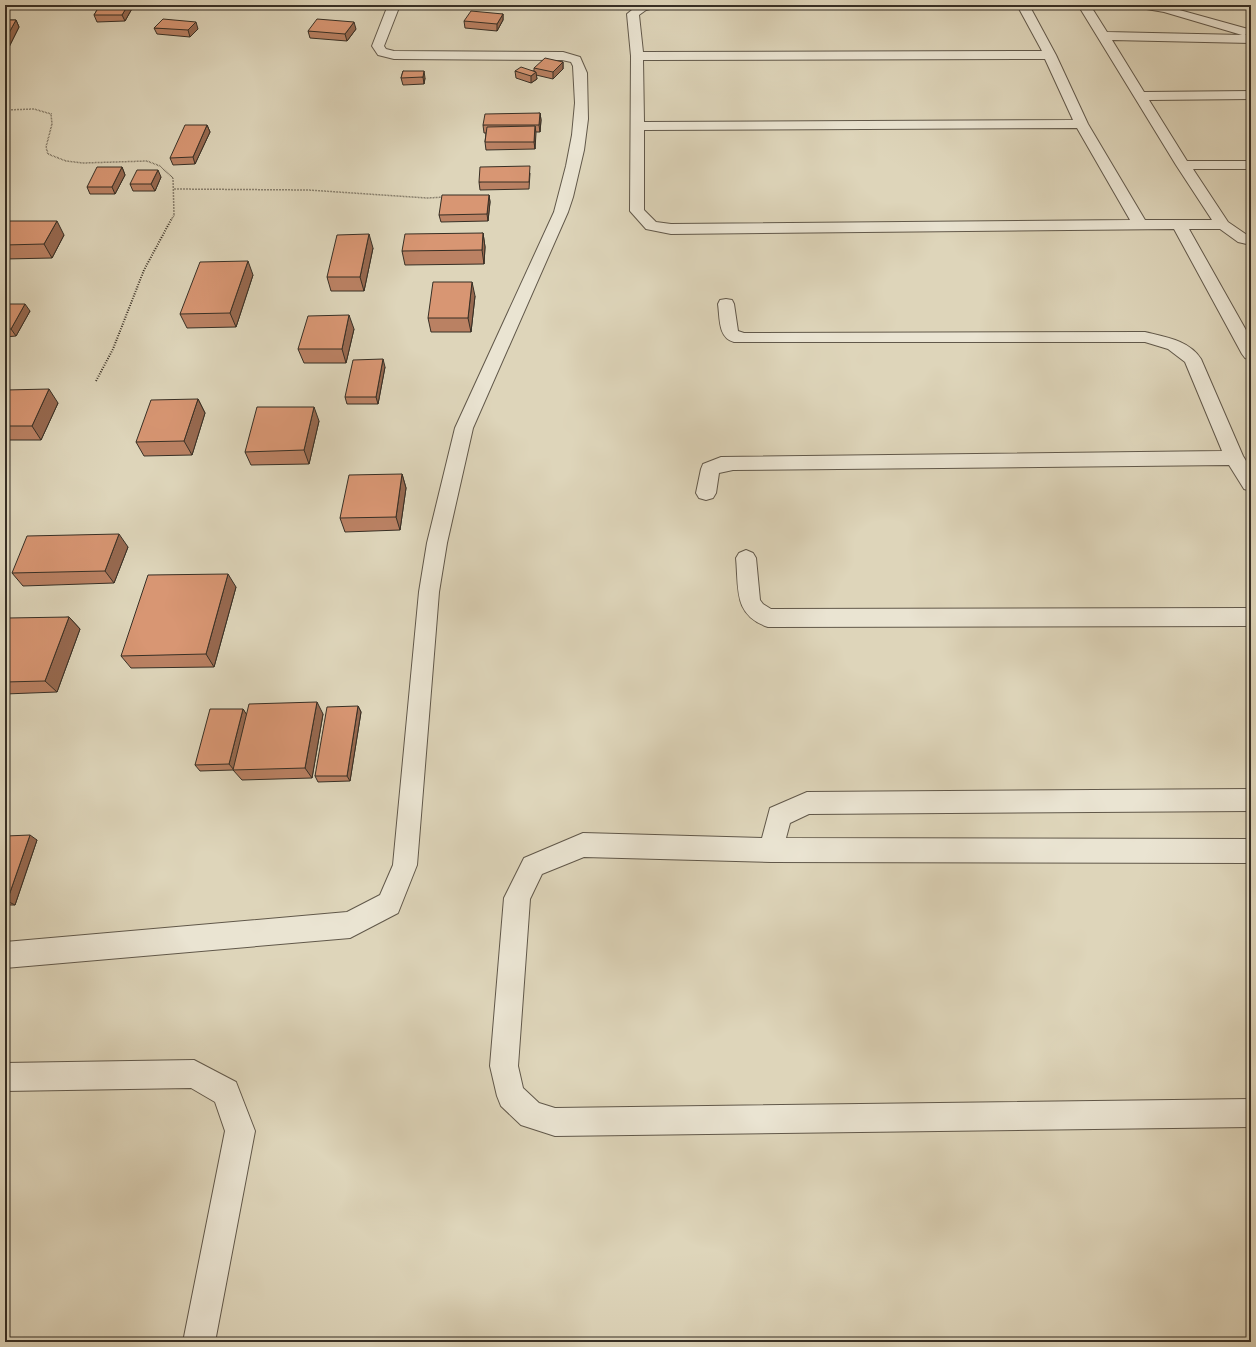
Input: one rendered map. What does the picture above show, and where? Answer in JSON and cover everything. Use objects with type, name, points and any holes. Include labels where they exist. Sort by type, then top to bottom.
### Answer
[{"type":"street","points":[[5,955],[350,925],[389,904],[405,865],[429,592],[437,542],[464,428],[561,212],[572,175],[580,134],[582,96],[580,67],[576,60],[563,56],[394,55],[382,52],[378,46],[394,5]]},
{"type":"street","points":[[655,5],[643,7],[633,14],[637,56],[637,212],[651,226],[679,229],[1140,224],[1223,225]]},
{"type":"street","points":[[1023,5],[1050,55],[1081,124],[1140,224]]},
{"type":"street","points":[[1084,5],[1183,165],[1223,225],[1243,239],[1251,240]]},
{"type":"street","points":[[1139,5],[1165,9],[1251,34]]},
{"type":"street","points":[[1103,36],[1251,39]]},
{"type":"street","points":[[637,56],[1050,55]]},
{"type":"street","points":[[1141,96],[1251,95]]},
{"type":"street","points":[[637,126],[1081,124]]},
{"type":"street","points":[[1183,165],[1251,165]]},
{"type":"street","points":[[1179,225],[1251,354]]},
{"type":"street","points":[[726,304],[730,333],[734,337],[744,338],[1145,337],[1174,345],[1192,359],[1234,458],[1251,484]]},
{"type":"street","points":[[706,493],[710,468],[721,464],[734,463],[1234,458]]},
{"type":"street","points":[[746,558],[750,600],[755,610],[768,618],[1251,617]]},
{"type":"street","points":[[771,850],[780,816],[807,803],[1251,800]]},
{"type":"street","points":[[1251,851],[771,850],[583,845],[533,866],[517,898],[504,1066],[511,1096],[531,1115],[555,1122],[1251,1113]]},
{"type":"street","points":[[5,1077],[194,1074],[226,1092],[240,1131],[199,1342]]},
{"type":"path","points":[[5,110],[27,108],[45,111],[51,114],[52,124],[46,148],[48,154],[58,159],[76,164],[134,160],[151,162],[162,167],[173,178],[174,215],[144,270],[113,349],[96,381]]},
{"type":"path","points":[[174,189],[308,190],[428,198],[451,196]]},
{"type":"building","points":[[100,5],[128,5],[122,15],[94,15]]},
{"type":"building","points":[[471,11],[503,14],[497,24],[464,21]]},
{"type":"building","points":[[163,19],[196,22],[188,30],[154,28]]},
{"type":"building","points":[[317,19],[354,22],[345,34],[308,31]]},
{"type":"building","points":[[5,20],[16,20],[5,40]]},
{"type":"building","points":[[545,58],[563,62],[553,72],[534,68]]},
{"type":"building","points":[[521,67],[536,72],[531,76],[515,71]]},
{"type":"building","points":[[403,71],[424,71],[423,77],[401,78]]},
{"type":"building","points":[[540,113],[539,125],[483,125],[485,114]]},
{"type":"building","points":[[185,125],[207,125],[193,157],[170,158]]},
{"type":"building","points":[[535,126],[534,142],[485,142],[487,127]]},
{"type":"building","points":[[530,166],[529,182],[479,182],[480,167]]},
{"type":"building","points":[[97,167],[122,167],[112,187],[87,187]]},
{"type":"building","points":[[137,170],[158,170],[151,184],[130,184]]},
{"type":"building","points":[[442,195],[489,195],[487,214],[439,215]]},
{"type":"building","points":[[10,221],[57,221],[44,244],[5,245],[5,229]]},
{"type":"building","points":[[483,233],[482,250],[402,251],[405,234]]},
{"type":"building","points":[[369,234],[360,277],[327,277],[337,235]]},
{"type":"building","points":[[248,261],[230,313],[180,314],[200,262]]},
{"type":"building","points":[[433,282],[472,282],[468,318],[428,318]]},
{"type":"building","points":[[5,304],[25,304],[11,329],[5,329]]},
{"type":"building","points":[[349,315],[342,349],[298,349],[308,316]]},
{"type":"building","points":[[383,359],[376,397],[345,397],[353,360]]},
{"type":"building","points":[[49,389],[32,426],[5,426],[6,390]]},
{"type":"building","points":[[198,399],[184,441],[136,442],[151,400]]},
{"type":"building","points":[[257,407],[314,407],[304,450],[245,452]]},
{"type":"building","points":[[402,474],[396,517],[340,518],[349,475]]},
{"type":"building","points":[[119,534],[105,571],[12,573],[27,536]]},
{"type":"building","points":[[228,574],[206,654],[121,656],[148,575]]},
{"type":"building","points":[[69,617],[45,681],[5,682],[5,625],[8,618]]},
{"type":"building","points":[[317,702],[305,768],[233,770],[249,704]]},
{"type":"building","points":[[358,706],[347,776],[315,776],[327,707]]},
{"type":"building","points":[[210,709],[243,709],[229,764],[195,765]]},
{"type":"building","points":[[30,835],[7,901],[5,901],[5,838],[6,836]]}]
